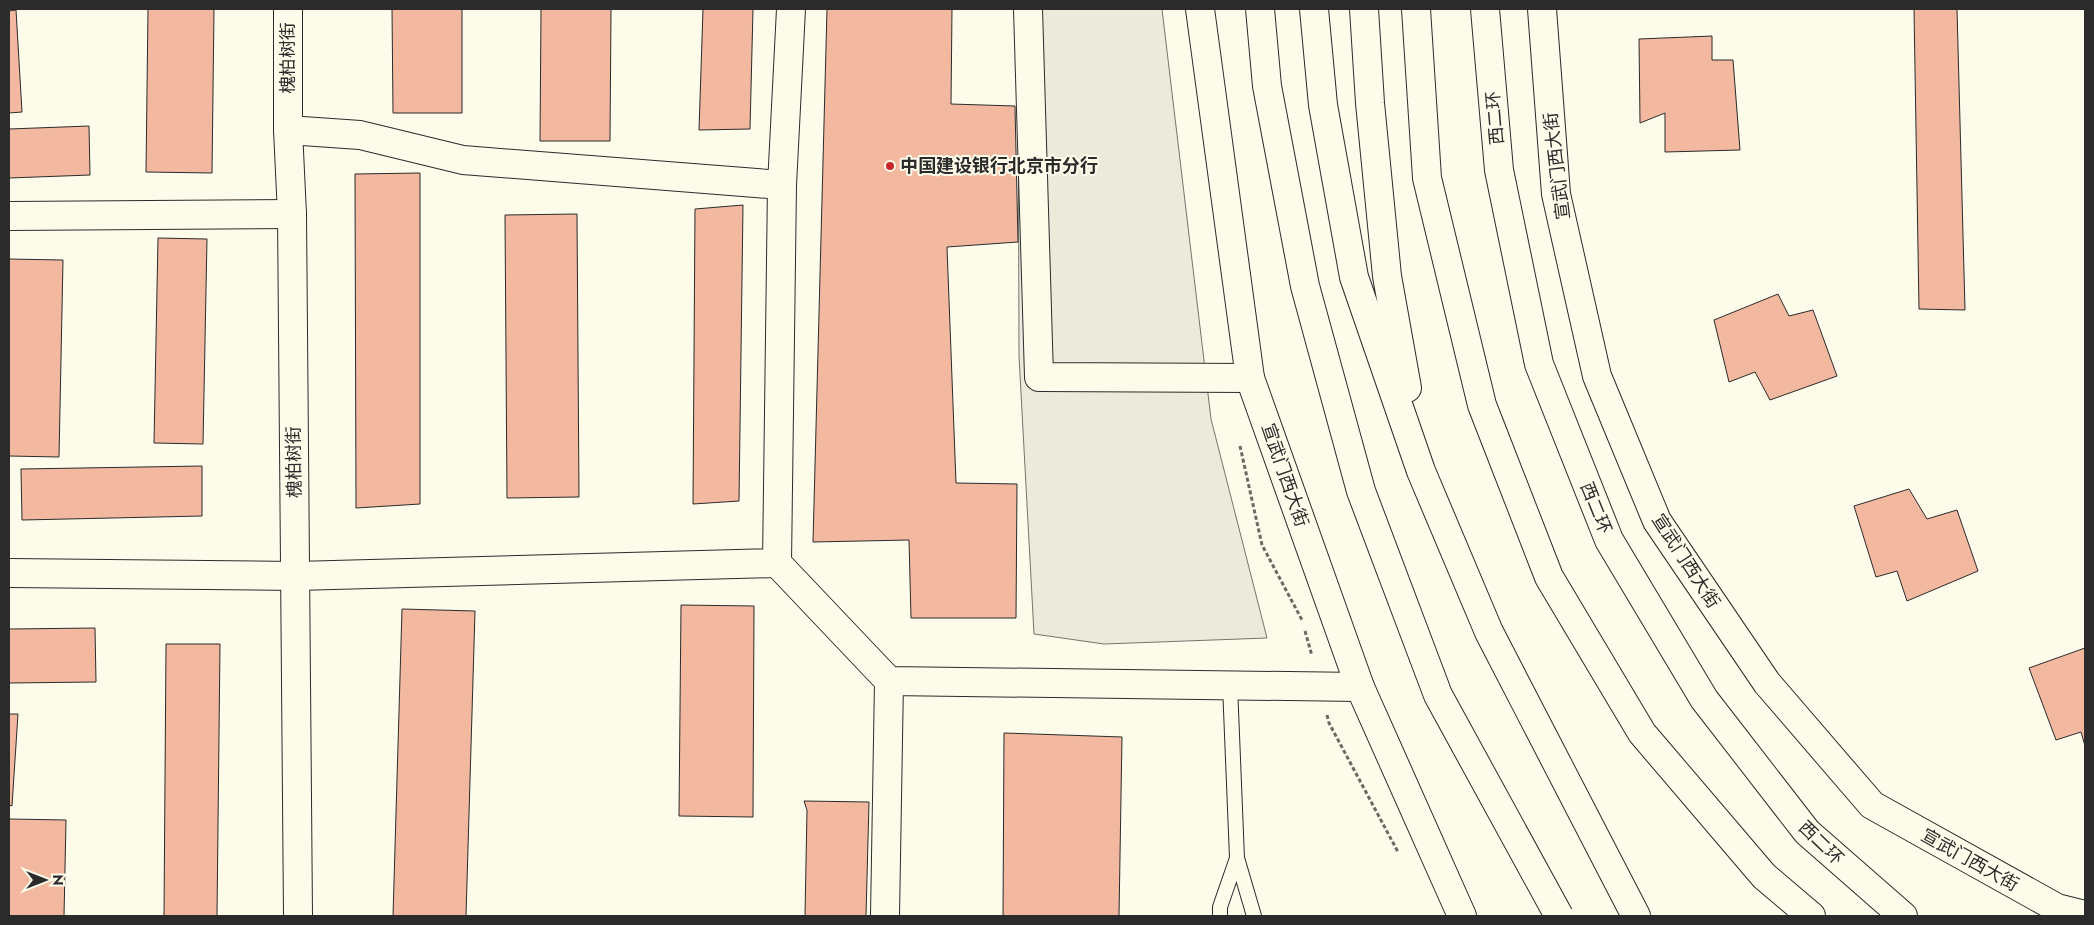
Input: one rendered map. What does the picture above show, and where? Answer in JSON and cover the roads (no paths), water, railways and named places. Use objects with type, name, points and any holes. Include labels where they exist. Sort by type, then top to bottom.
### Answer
[{"type":"main road","name":"槐柏树街","points":[[288,9],[288,130],[292,214],[296,576],[298,916]]},
{"type":"main road","points":[[791,9],[782,185],[777,563],[889,681],[885,916]]},
{"type":"main road","points":[[1028,9],[1039,377],[1250,378]]},
{"type":"main road","name":"宣武门西大街","points":[[1200,9],[1250,378],[1360,688],[1462,916]]},
{"type":"main road","points":[[1260,9],[1267,86],[1305,286],[1361,491],[1438,695],[1559,916]]},
{"type":"main road","points":[[1314,9],[1323,105],[1354,277],[1421,471],[1489,632],[1636,916]]},
{"type":"main road","points":[[1364,9],[1370,103],[1387,276],[1421,471]]},
{"type":"main road","points":[[1416,9],[1427,178],[1482,405],[1550,577],[1642,733],[1764,876],[1811,916]]},
{"type":"main road","name":"西二环","points":[[1486,9],[1499,170],[1539,364],[1609,540],[1704,699],[1807,832],[1902,916]]},
{"type":"main road","name":"宣武门西大街","points":[[1542,9],[1556,194],[1597,376],[1657,520],[1767,683],[1872,805],[2057,908],[2085,915]]},
{"type":"main road","points":[[288,130],[360,135],[463,160],[782,185]]},
{"type":"main road","points":[[9,216],[292,214]]},
{"type":"main road","points":[[9,573],[296,576],[777,563]]},
{"type":"main road","points":[[889,681],[1360,688]]},
{"type":"lane","points":[[1230,686],[1237,858],[1254,916]]},
{"type":"lane","points":[[1220,916],[1220,907],[1237,858]]},
{"type":"place","name":"中国建设银行北京市分行","points":[[890,166]]}]
